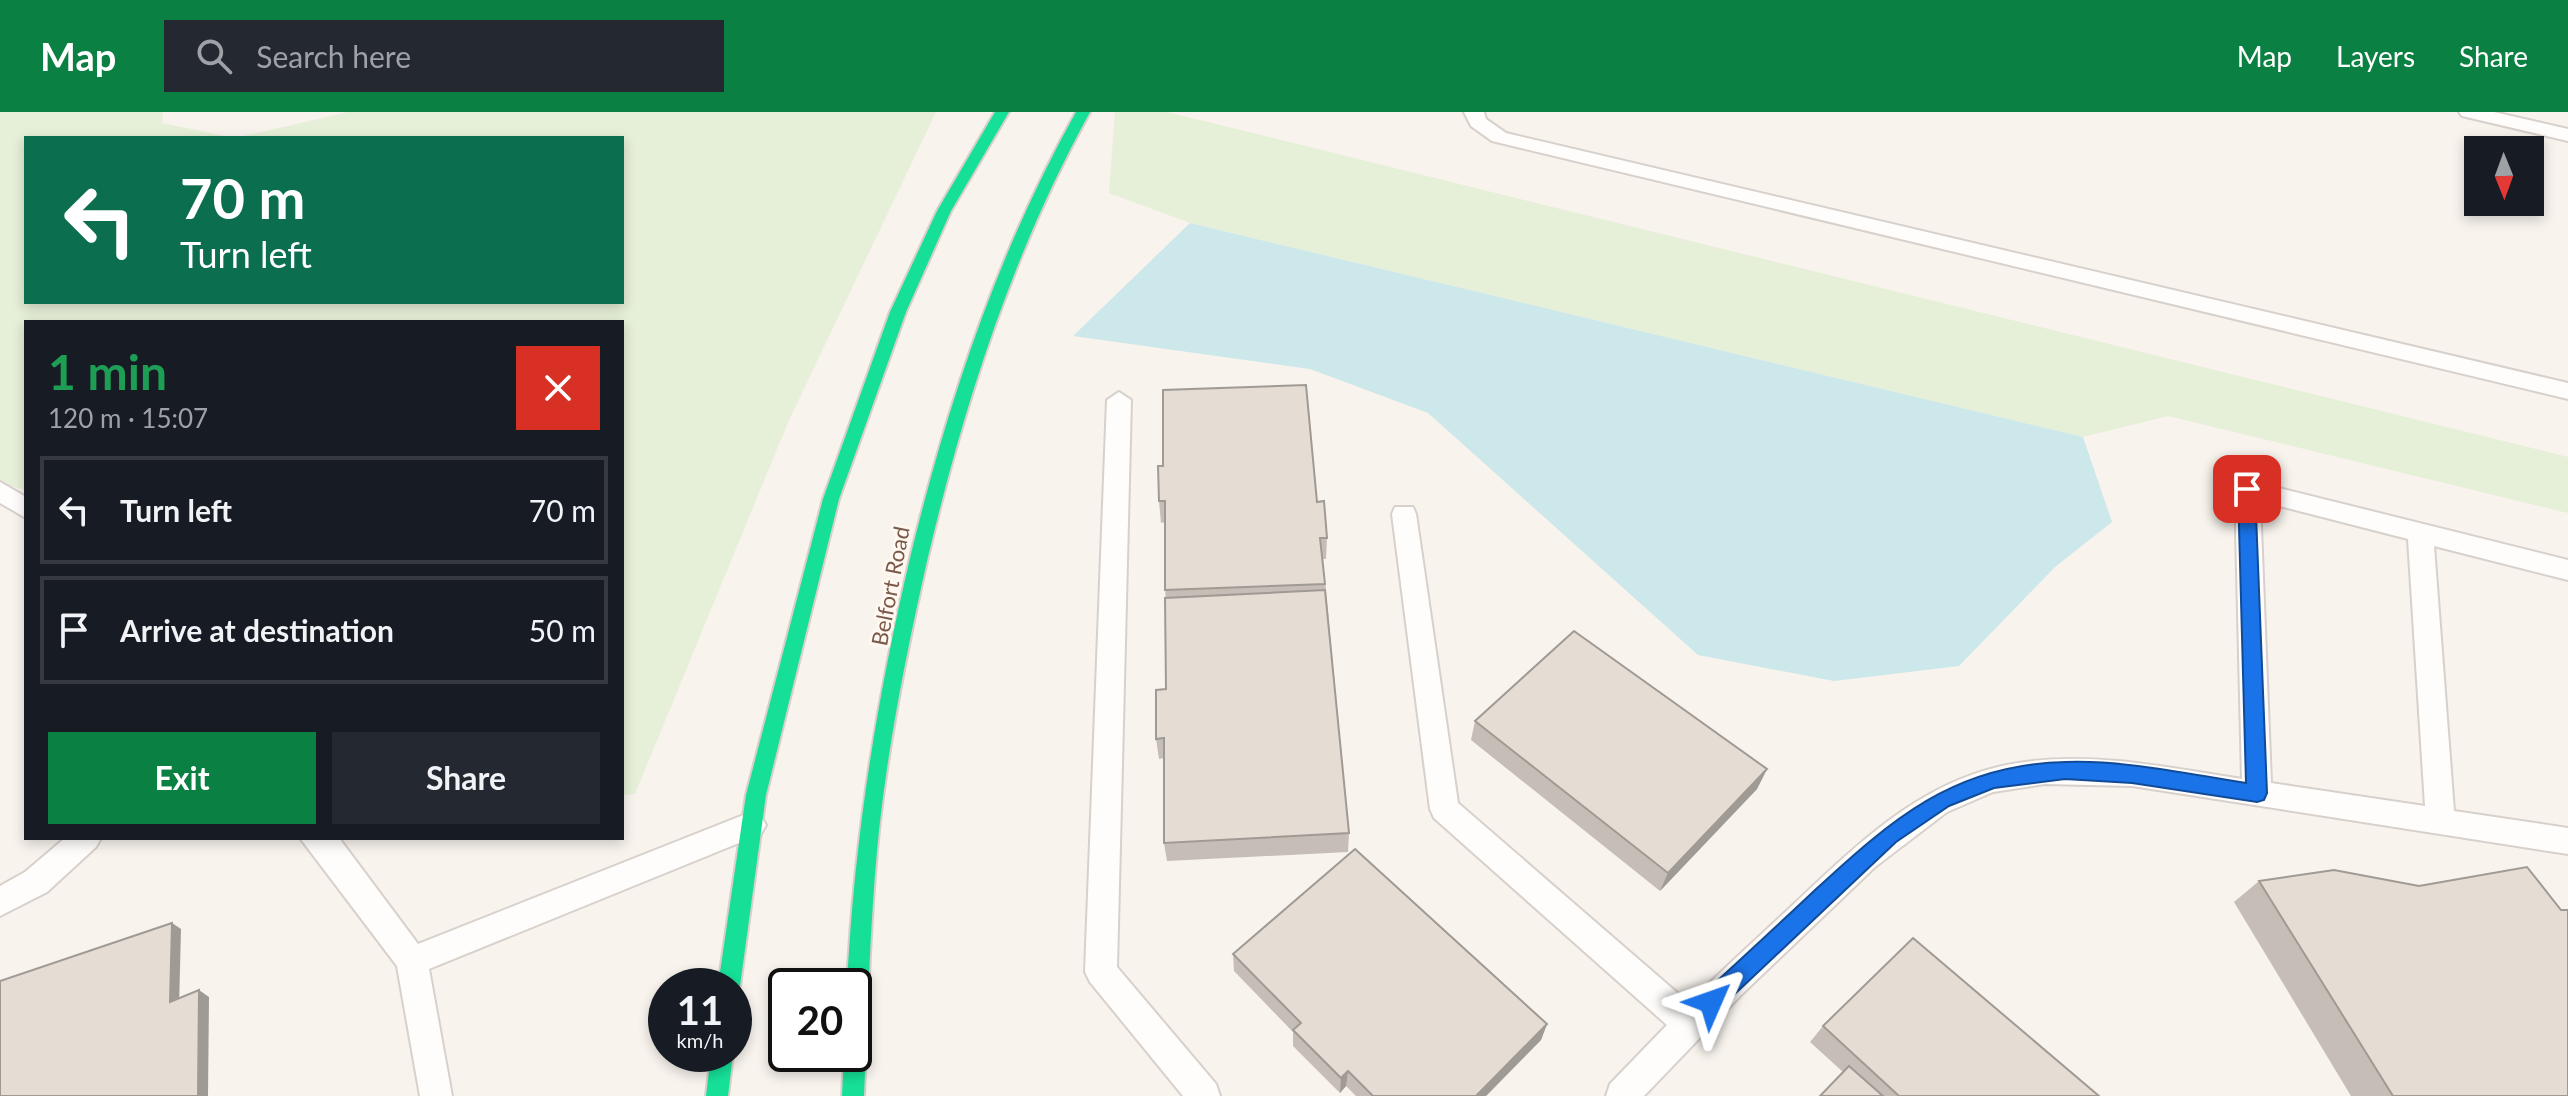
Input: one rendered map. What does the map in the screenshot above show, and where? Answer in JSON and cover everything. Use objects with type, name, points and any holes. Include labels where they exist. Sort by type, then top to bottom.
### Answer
[{"type":"street","points":[[731,968],[751,825],[831,499],[898,312],[944,211],[1002,112]]},
{"type":"street","name":"Belfort Road","points":[[853,1096],[863,904],[874,790],[931,501],[986,318],[1025,220],[1060,149],[1083,112]]},
{"type":"street","points":[[717,1096],[720,1072]]},
{"type":"lane","points":[[1474,112],[1478,122],[1499,137],[2568,391]]},
{"type":"lane","points":[[2469,112],[2568,135]]},
{"type":"lane","points":[[1119,400],[1101,972],[1204,1096]]},
{"type":"lane","points":[[2257,793],[2247,489],[2568,570]]},
{"type":"lane","points":[[0,491],[24,508]]},
{"type":"lane","points":[[1404,514],[1444,809],[1689,1023]]},
{"type":"lane","points":[[2420,532],[2440,821]]},
{"type":"lane","points":[[1622,1096],[1689,1023],[1889,835],[1955,795],[1993,780],[2065,770],[2132,774],[2568,841]]},
{"type":"lane","points":[[412,961],[751,825]]},
{"type":"lane","points":[[0,902],[36,882],[84,840]]},
{"type":"lane","points":[[319,840],[325,843],[412,961],[436,1096]]},
{"type":"green space","points":[[0,112],[163,112],[162,123],[224,136],[24,136],[24,304],[624,304],[624,136],[244,136],[348,112],[936,112],[789,420],[635,794],[624,795],[624,320],[24,320],[24,489],[0,483]]},
{"type":"green space","points":[[1115,112],[1167,112],[2568,457],[2568,513],[2168,416],[2083,437],[1190,223],[1109,193]]},
{"type":"water","points":[[1190,223],[2083,437],[2112,522],[2055,567],[1959,666],[1834,681],[1698,655],[1428,413],[1310,369],[1073,336]]},
{"type":"building","points":[[1306,385],[1317,502],[1324,501],[1327,538],[1320,538],[1325,584],[1165,590],[1165,501],[1159,501],[1158,466],[1163,466],[1163,390]]},
{"type":"building","points":[[1325,590],[1349,833],[1164,843],[1164,738],[1156,739],[1156,690],[1166,689],[1165,598]]},
{"type":"building","points":[[1574,631],[1767,769],[1668,873],[1475,721]]},
{"type":"building","points":[[1355,849],[1547,1024],[1476,1096],[1373,1096],[1348,1071],[1341,1078],[1293,1030],[1301,1023],[1233,954]]},
{"type":"building","points":[[2527,867],[2561,910],[2568,910],[2568,1096],[2393,1096],[2259,881],[2334,870],[2419,886]]},
{"type":"building","points":[[172,923],[170,1002],[199,990],[198,1096],[0,1096],[0,981]]},
{"type":"building","points":[[1913,938],[2099,1096],[1899,1096],[1823,1026]]},
{"type":"building","points":[[1849,1066],[1883,1096],[1820,1096]]},
{"type":"traffic: fast","points":[[732,968],[756,795],[831,499],[898,312],[944,211],[1002,112]]},
{"type":"traffic: fast","points":[[853,1096],[861,930],[877,767],[901,639],[929,516],[962,396],[1002,279],[1053,166],[1083,112]]},
{"type":"traffic: fast","points":[[717,1096],[720,1072]]},
{"type":"route","points":[[1711,1002],[1889,835],[1942,800],[1993,780],[2065,770],[2132,774],[2257,793],[2247,489]]}]
